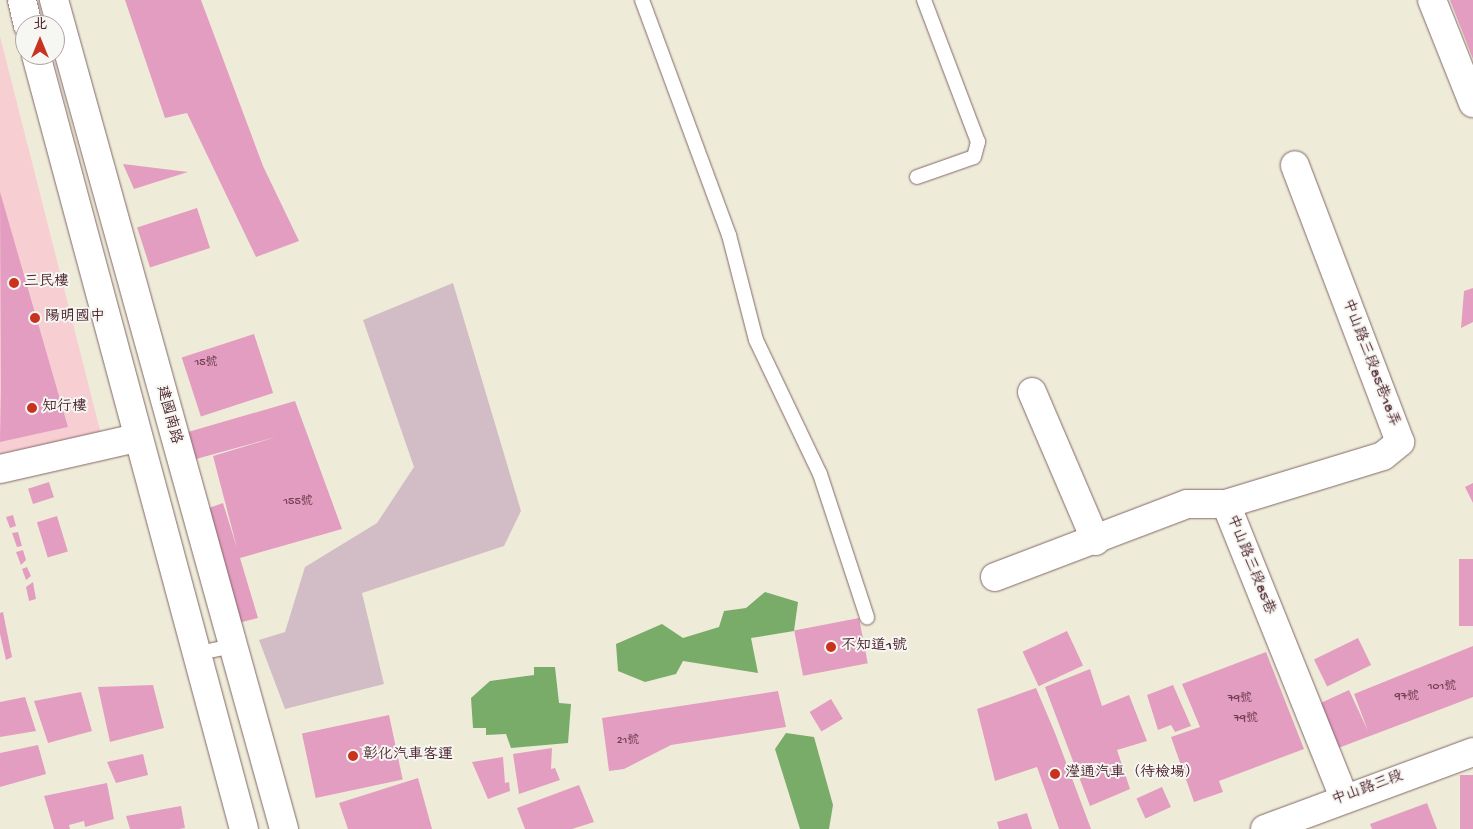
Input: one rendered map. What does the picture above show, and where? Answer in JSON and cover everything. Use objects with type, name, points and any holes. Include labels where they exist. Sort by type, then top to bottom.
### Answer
[{"type":"street","points":[[22,0],[26,15]]},
{"type":"street","name":"建國南路","points":[[54,0],[284,829]]},
{"type":"street","points":[[1432,0],[1473,103]]},
{"type":"street","points":[[39,65],[194,654],[244,829]]},
{"type":"street","name":"中山路三段85巷18弄","points":[[1226,504],[1383,456],[1400,442],[1295,165]]},
{"type":"street","points":[[1032,392],[1096,541]]},
{"type":"street","points":[[0,470],[138,438]]},
{"type":"street","name":"中山路三段85巷","points":[[995,577],[1096,541],[1187,504],[1226,504],[1344,797]]},
{"type":"street","name":"中山路三段","points":[[1264,829],[1344,797],[1473,752]]},
{"type":"lane","points":[[642,0],[729,235],[756,340],[820,474],[867,617]]},
{"type":"lane","points":[[917,177],[974,157],[978,142],[924,0]]},
{"type":"lane","points":[[194,654],[232,646]]},
{"type":"shaded area","name":"陽明國中","points":[[0,36],[101,434],[0,468]]},
{"type":"shaded area","points":[[453,283],[521,511],[504,546],[362,593],[384,684],[285,709],[259,640],[285,632],[305,567],[377,523],[414,467],[363,320]]},
{"type":"green space","points":[[765,592],[798,602],[794,631],[751,638],[758,673],[683,661],[676,674],[645,682],[618,671],[616,644],[662,624],[683,638],[719,627],[724,611],[746,608]]},
{"type":"green space","points":[[534,667],[555,667],[559,703],[571,704],[568,743],[511,748],[506,734],[486,735],[486,728],[473,728],[471,698],[490,681],[534,675]]},
{"type":"green space","points":[[786,733],[814,737],[833,805],[829,829],[800,829],[775,749]]},
{"type":"building","points":[[125,0],[201,0],[263,166],[299,241],[256,257],[187,113],[165,118]]},
{"type":"building","points":[[1450,0],[1473,0],[1473,59]]},
{"type":"building","points":[[123,164],[188,172],[134,189]]},
{"type":"building","name":"三民樓","points":[[0,192],[68,427],[0,442],[1,390]]},
{"type":"building","points":[[197,208],[210,248],[150,267],[137,227]]},
{"type":"building","points":[[1473,288],[1473,322],[1461,328],[1464,291]]},
{"type":"building","points":[[254,334],[273,393],[201,416],[182,357]]},
{"type":"building","points":[[295,401],[342,529],[240,558],[258,618],[226,626],[195,513],[223,503],[237,548],[213,456],[276,437],[196,459],[188,432]]},
{"type":"building","points":[[49,482],[54,497],[33,504],[28,489]]},
{"type":"building","points":[[1473,483],[1473,503],[1465,487]]},
{"type":"building","points":[[13,515],[16,526],[10,528],[6,517]]},
{"type":"building","points":[[57,516],[68,551],[48,558],[37,522]]},
{"type":"building","points":[[18,532],[22,546],[17,547],[12,533]]},
{"type":"building","points":[[23,550],[26,560],[21,565],[16,552]]},
{"type":"building","points":[[1459,559],[1473,559],[1473,626],[1459,626]]},
{"type":"building","points":[[27,567],[31,576],[26,580],[22,569]]},
{"type":"building","points":[[33,582],[36,599],[29,601],[26,587]]},
{"type":"building","points":[[3,612],[12,657],[6,660],[0,634],[0,613]]},
{"type":"building","name":"不知道1號","points":[[859,618],[868,663],[803,676],[794,631]]},
{"type":"building","points":[[1067,631],[1083,665],[1039,686],[1023,652]]},
{"type":"building","points":[[1358,638],[1371,665],[1327,686],[1314,659]]},
{"type":"building","points":[[1473,646],[1473,697],[1333,750],[1312,707],[1349,690],[1368,731],[1354,694]]},
{"type":"building","points":[[1266,652],[1304,749],[1219,781],[1223,792],[1194,802],[1171,737],[1200,727],[1182,684]]},
{"type":"building","points":[[1090,669],[1102,706],[1129,695],[1147,741],[1117,750],[1130,789],[1090,806],[1045,687]]},
{"type":"building","points":[[153,685],[164,728],[110,742],[98,687]]},
{"type":"building","points":[[1173,685],[1191,726],[1175,732],[1171,725],[1158,730],[1147,695]]},
{"type":"building","points":[[1036,688],[1091,829],[1059,829],[1037,767],[995,781],[977,709]]},
{"type":"building","points":[[778,691],[786,727],[671,745],[624,769],[609,771],[602,718]]},
{"type":"building","points":[[81,692],[92,731],[48,743],[34,701]]},
{"type":"building","points":[[25,697],[36,731],[0,737],[0,702]]},
{"type":"building","points":[[831,699],[843,719],[821,732],[810,712]]},
{"type":"building","name":"彰化汽車客運","points":[[389,715],[403,780],[316,798],[302,734]]},
{"type":"building","points":[[38,745],[46,774],[0,787],[0,753]]},
{"type":"building","points":[[552,748],[551,769],[555,768],[560,780],[519,794],[513,754]]},
{"type":"building","points":[[143,754],[148,775],[116,783],[107,762]]},
{"type":"building","points":[[503,757],[505,783],[509,782],[510,791],[488,799],[472,762]]},
{"type":"building","points":[[1460,775],[1473,775],[1473,829],[1460,829]]},
{"type":"building","points":[[418,778],[432,829],[348,829],[339,803]]},
{"type":"building","points":[[107,783],[114,819],[85,827],[84,821],[69,825],[70,829],[54,829],[44,796]]},
{"type":"building","points":[[579,785],[594,822],[572,829],[525,829],[517,808]]},
{"type":"building","points":[[1162,787],[1171,807],[1145,818],[1136,798]]},
{"type":"building","points":[[1427,803],[1437,829],[1372,829],[1370,824]]},
{"type":"building","points":[[181,806],[185,828],[130,829],[126,816]]},
{"type":"building","points":[[1027,813],[1032,829],[999,829],[997,822]]},
{"type":"place","name":"三民樓","points":[[14,283]]},
{"type":"place","name":"陽明國中","points":[[35,318]]},
{"type":"place","name":"知行樓","points":[[32,408]]},
{"type":"place","name":"不知道1號","points":[[831,647]]},
{"type":"place","name":"彰化汽車客運","points":[[353,756]]},
{"type":"place","name":"瀅通汽車（待檢場）","points":[[1055,774]]}]
